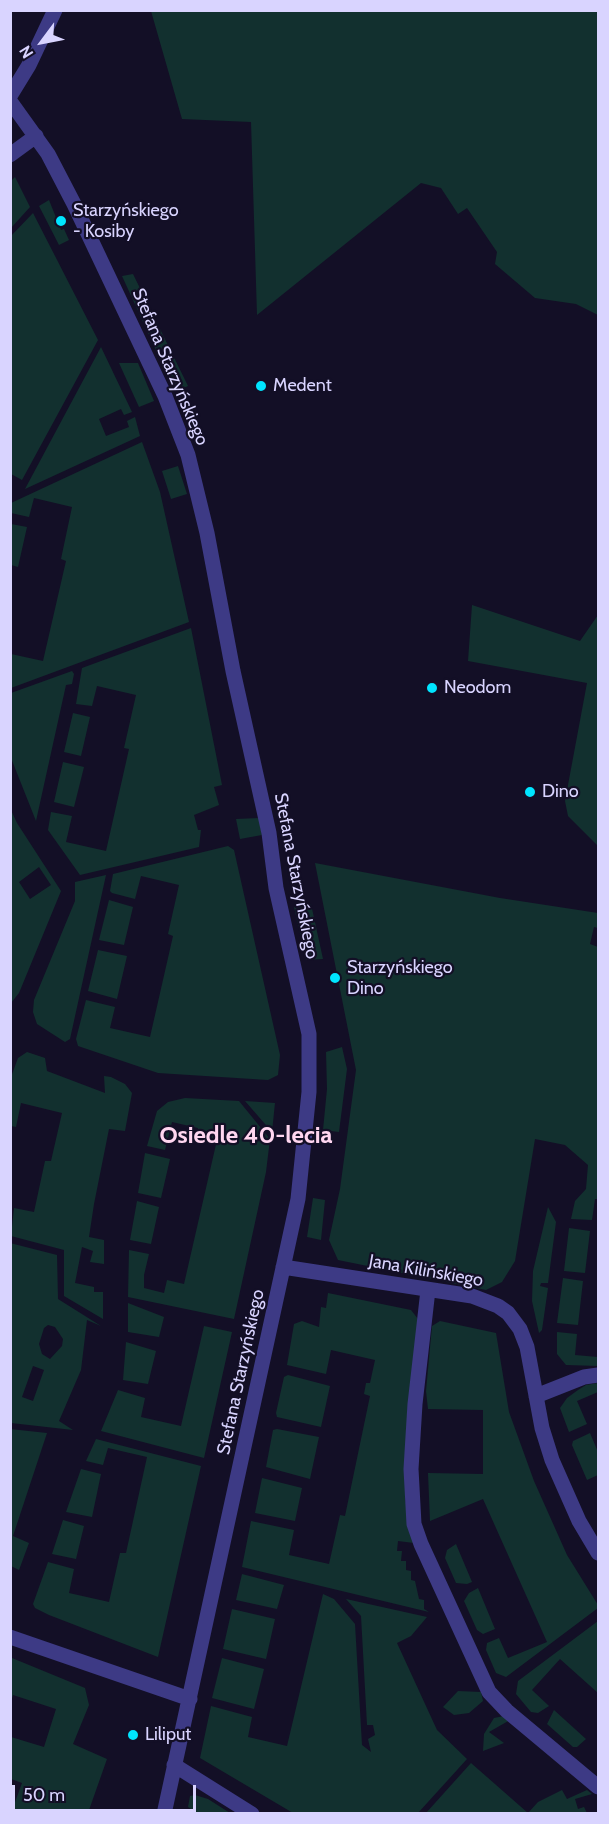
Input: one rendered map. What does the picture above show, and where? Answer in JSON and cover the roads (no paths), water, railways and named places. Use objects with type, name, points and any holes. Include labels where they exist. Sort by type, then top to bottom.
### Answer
[{"type":"street","points":[[10,96],[29,65],[55,10]]},
{"type":"street","name":"Stefana Starzyńskiego","points":[[10,102],[36,136],[74,204],[165,396],[188,455],[207,533],[232,671],[309,1034],[306,1129],[298,1199],[164,1814]]},
{"type":"street","points":[[10,155],[36,136]]},
{"type":"street","name":"Jana Kilińskiego","points":[[283,1267],[472,1296],[498,1306],[508,1313],[527,1347],[542,1428],[552,1460],[579,1521],[598,1553]]},
{"type":"street","points":[[428,1290],[415,1404],[411,1469],[414,1524],[489,1692],[507,1711],[598,1787]]},
{"type":"street","points":[[536,1395],[584,1377],[598,1375]]},
{"type":"street","points":[[10,1637],[190,1699]]},
{"type":"street","points":[[174,1765],[252,1814]]},
{"type":"place","name":"Starzyńskiego - Kosiby","points":[[61,221]]},
{"type":"place","name":"Medent","points":[[261,386]]},
{"type":"place","name":"Neodom","points":[[432,688]]},
{"type":"place","name":"Dino","points":[[530,792]]},
{"type":"place","name":"Starzyńskiego Dino","points":[[335,978]]},
{"type":"place","name":"Liliput","points":[[133,1735]]},
{"type":"district","name":"Osiedle 40-lecia","points":[[246,1136]]}]
